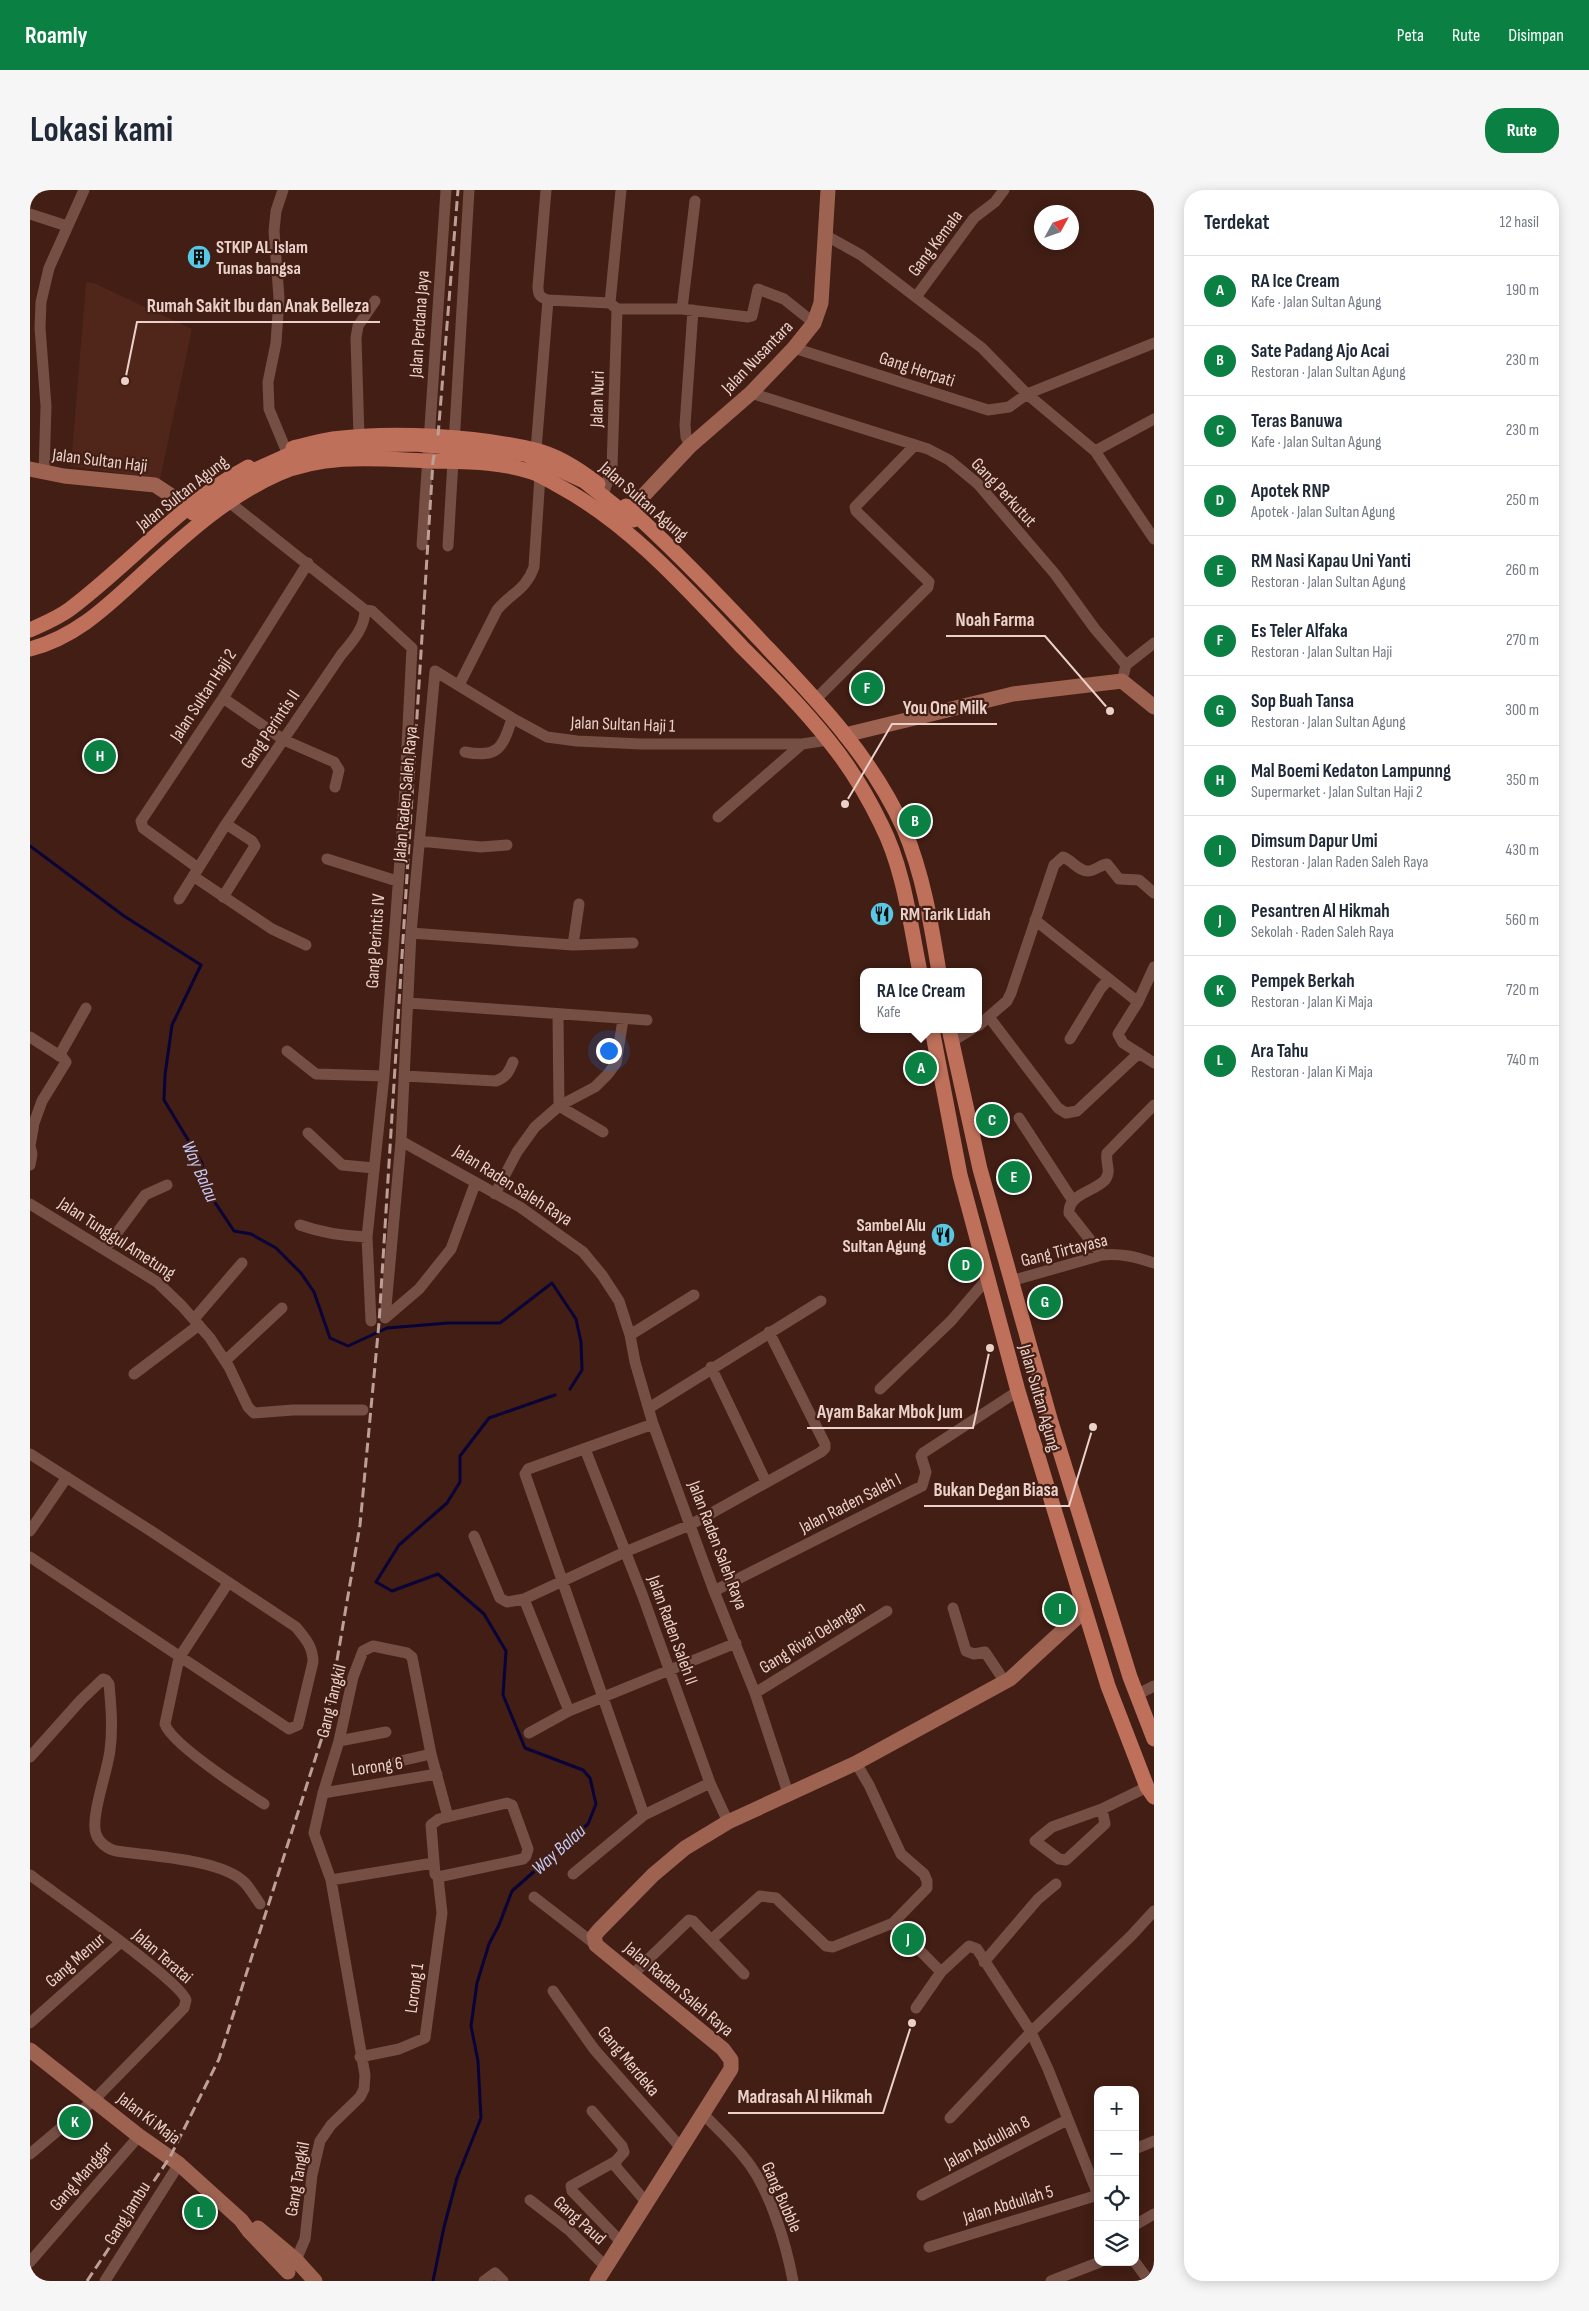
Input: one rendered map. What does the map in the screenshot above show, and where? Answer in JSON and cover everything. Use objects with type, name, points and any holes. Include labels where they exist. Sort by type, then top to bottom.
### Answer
[{"type":"main road","name":"Jalan Sultan Agung","points":[[30,649],[56,641],[83,626],[102,612],[190,516],[230,476],[264,458],[286,450],[332,439],[359,436],[455,438],[536,450],[579,469],[605,489],[630,519],[649,533],[660,537],[816,699],[867,763],[887,796],[916,861],[930,918],[939,968]]},
{"type":"main road","points":[[378,458],[379,437]]},
{"type":"main road","points":[[190,516],[254,480],[290,463],[349,454],[416,453],[525,462],[580,487],[630,519],[646,549]]},
{"type":"main road","name":"Jalan Sultan Agung","points":[[30,630],[71,608],[190,516],[229,502],[279,474],[306,465],[378,458],[486,462],[533,472],[584,499],[646,549],[735,639],[828,740],[858,782],[894,851],[919,968]]},
{"type":"main road","name":"Jalan Sultan Agung","points":[[933,1033],[960,1175],[1018,1391],[1108,1686],[1151,1792]]},
{"type":"main road","name":"Jalan Sultan Agung","points":[[950,1036],[980,1169],[1051,1422],[1130,1677],[1136,1695],[1150,1715],[1154,1738]]},
{"type":"main road","points":[[960,1175],[980,1169]]},
{"type":"main road","points":[[1029,1429],[1051,1422]]},
{"type":"main road","points":[[1108,1686],[1130,1677]]},
{"type":"street","points":[[37,471],[46,406],[40,328],[42,302],[49,268],[84,190]]},
{"type":"street","points":[[283,190],[276,211],[274,231],[279,298],[276,343],[268,382],[269,409],[286,450]]},
{"type":"street","name":"Jalan Perdana Jaya","points":[[422,545],[426,461],[446,190]]},
{"type":"street","points":[[448,546],[469,190]]},
{"type":"street","points":[[546,190],[538,294],[548,300],[688,310],[748,318],[754,312],[758,289],[784,299],[814,323]]},
{"type":"street","name":"Jalan Nuri","points":[[605,489],[612,468],[614,306],[621,190]]},
{"type":"street","name":"Jalan Nusantara","points":[[630,519],[690,446],[751,392],[794,348],[814,323],[822,304],[828,190]]},
{"type":"street","name":"Gang Kemala","points":[[916,297],[974,218],[995,202],[1004,190]]},
{"type":"street","points":[[690,446],[686,437],[685,425],[688,310],[694,201]]},
{"type":"street","points":[[30,214],[68,226]]},
{"type":"street","points":[[825,235],[861,255],[982,348],[1027,394],[1095,451],[1154,539]]},
{"type":"street","points":[[536,450],[548,300]]},
{"type":"street","points":[[359,436],[356,338],[358,326],[375,301]]},
{"type":"street","name":"Gang Herpati","points":[[794,348],[988,410],[1008,407],[1027,394],[1154,343]]},
{"type":"street","name":"Gang Perkutut","points":[[751,392],[928,449],[949,460],[978,484],[1055,574],[1095,629],[1126,665]]},
{"type":"street","points":[[1095,451],[1154,420]]},
{"type":"street","points":[[816,699],[928,587],[929,582],[856,511],[855,507],[915,445]]},
{"type":"street","name":"Jalan Sultan Haji","points":[[37,471],[155,485],[190,516]]},
{"type":"street","points":[[459,685],[497,610],[504,600],[521,589],[530,578],[534,568],[540,476]]},
{"type":"street","points":[[229,502],[365,610]]},
{"type":"street","name":"Jalan Sultan Haji 2","points":[[196,872],[143,828],[141,821],[223,698],[308,563]]},
{"type":"street","name":"Gang Perintis IV","points":[[365,610],[372,611],[412,648],[404,805],[384,1076],[367,1237],[371,1322]]},
{"type":"street","name":"Gang Perintis II","points":[[179,899],[226,824],[356,637],[365,620],[365,610]]},
{"type":"street","points":[[1122,681],[1126,665],[1154,643]]},
{"type":"street","name":"Jalan Sultan Haji 1","points":[[435,671],[512,718],[548,737],[577,741],[641,744],[802,744],[828,740]]},
{"type":"street","name":"Jalan Raden Saleh Raya","points":[[435,671],[411,933],[401,1141],[475,1184],[520,1207],[583,1252],[602,1275],[619,1301],[630,1335],[635,1362],[653,1424],[714,1591],[755,1693],[789,1796]]},
{"type":"street","points":[[845,735],[1013,694],[1122,681],[1154,707]]},
{"type":"street","points":[[223,698],[284,740],[337,764],[339,770],[335,787]]},
{"type":"street","points":[[465,752],[489,754],[496,750],[501,745],[512,718]]},
{"type":"street","points":[[718,817],[802,744]]},
{"type":"street","points":[[223,897],[255,846],[252,841],[226,824]]},
{"type":"street","points":[[419,841],[480,846],[507,844]]},
{"type":"street","points":[[982,1023],[1007,1001],[1012,993],[1054,865],[1064,857],[1082,870],[1089,872],[1106,864],[1119,878],[1139,880],[1154,893]]},
{"type":"street","points":[[327,859],[397,882]]},
{"type":"street","points":[[196,872],[223,897],[272,929],[306,945]]},
{"type":"street","points":[[573,945],[579,904]]},
{"type":"street","points":[[1035,920],[1138,1002]]},
{"type":"street","points":[[411,933],[573,945],[633,943]]},
{"type":"street","points":[[1154,967],[1138,1002],[1118,1034],[1120,1040],[1154,1063]]},
{"type":"street","points":[[1070,1039],[1101,988],[1109,979]]},
{"type":"street","points":[[409,1003],[623,1020],[647,1020]]},
{"type":"street","points":[[59,1056],[86,1008]]},
{"type":"street","points":[[558,1014],[559,1106]]},
{"type":"street","points":[[989,1017],[1058,1108],[1066,1113],[1077,1110],[1138,1053]]},
{"type":"street","points":[[494,1194],[517,1152],[535,1127],[559,1106],[595,1087],[608,1074],[616,1063],[623,1020]]},
{"type":"street","points":[[30,1038],[66,1062],[42,1101],[34,1123],[30,1146],[32,1154],[30,1165]]},
{"type":"street","points":[[287,1051],[316,1074],[384,1076]]},
{"type":"street","points":[[405,1076],[496,1081],[508,1073],[513,1062]]},
{"type":"street","points":[[1102,1255],[1069,1213],[1068,1207],[1073,1201],[1105,1180],[1109,1169],[1107,1153],[1154,1105]]},
{"type":"street","points":[[559,1106],[603,1132]]},
{"type":"street","points":[[1019,1118],[1073,1201]]},
{"type":"street","points":[[308,1133],[342,1165],[374,1168]]},
{"type":"street","points":[[401,1141],[385,1318],[420,1289],[450,1248],[475,1184]]},
{"type":"street","points":[[105,1249],[145,1195],[167,1185]]},
{"type":"street","name":"Jalan Tunggul Ametung","points":[[30,1204],[157,1282],[196,1322],[225,1362],[248,1407],[254,1413],[293,1410],[363,1410]]},
{"type":"street","points":[[300,1225],[343,1236],[367,1237]]},
{"type":"street","name":"Gang Tirtayasa","points":[[1011,1281],[1102,1255],[1135,1256],[1154,1263]]},
{"type":"street","points":[[134,1374],[196,1322],[242,1263]]},
{"type":"street","points":[[880,1389],[951,1320],[987,1279]]},
{"type":"street","points":[[630,1335],[694,1294]]},
{"type":"street","points":[[649,1408],[821,1301]]},
{"type":"street","points":[[225,1362],[282,1308]]},
{"type":"street","points":[[474,1536],[500,1598],[507,1602],[524,1599],[625,1552],[690,1525],[820,1452],[825,1446],[769,1332]]},
{"type":"street","points":[[711,1368],[766,1482]]},
{"type":"street","name":"Jalan Raden Saleh I","points":[[714,1591],[922,1486],[926,1477],[921,1456],[923,1453],[1018,1391]]},
{"type":"street","points":[[644,1815],[525,1474],[528,1469],[653,1424]]},
{"type":"street","name":"Jalan Raden Saleh II","points":[[585,1449],[670,1668],[710,1783],[728,1822]]},
{"type":"street","points":[[30,1454],[296,1627],[308,1641],[313,1652],[313,1662],[298,1725],[289,1729],[179,1658],[30,1557]]},
{"type":"street","points":[[30,1531],[67,1477]]},
{"type":"street","points":[[228,1583],[179,1658],[165,1719],[166,1728],[214,1770],[264,1804]]},
{"type":"street","points":[[524,1599],[568,1711]]},
{"type":"street","points":[[953,1608],[966,1651],[974,1654],[985,1652],[1005,1682]]},
{"type":"street","name":"Jalan Raden Saleh Raya","points":[[597,2281],[682,2149],[730,2069],[731,2060],[723,2049],[596,1945],[594,1936],[653,1876],[685,1848],[728,1822],[789,1796],[856,1763],[1005,1682],[1016,1675],[1084,1610]]},
{"type":"street","name":"Gang Rivai Oelangan","points":[[755,1693],[887,1611]]},
{"type":"street","points":[[529,1733],[568,1711],[670,1668],[736,1643]]},
{"type":"street","name":"Gang Tangkil","points":[[292,2271],[305,2239],[312,2175],[320,2141],[337,2118],[353,2104],[364,2089],[365,2075],[360,2056],[331,1880],[314,1833],[323,1793],[340,1741],[353,1677],[363,1651],[373,1646],[407,1653],[412,1657],[432,1754],[448,1817]]},
{"type":"street","points":[[31,1753],[81,1700],[103,1680],[106,1680],[109,1684],[112,1731],[107,1768],[95,1827],[97,1836],[108,1849],[116,1852],[212,1865],[230,1872],[244,1882],[260,1904]]},
{"type":"street","points":[[1136,1695],[1154,1686]]},
{"type":"street","points":[[340,1741],[386,1732]]},
{"type":"street","points":[[396,1762],[432,1754]]},
{"type":"street","points":[[712,1938],[760,1896],[766,1895],[776,1898],[826,1946],[833,1947],[893,1922],[927,1888],[927,1881],[917,1867],[901,1854],[869,1785],[856,1763]]},
{"type":"street","name":"Lorong 6","points":[[323,1793],[437,1774]]},
{"type":"street","points":[[573,1874],[644,1815],[710,1783]]},
{"type":"street","points":[[1102,1808],[1105,1824],[1066,1860],[1059,1859],[1035,1842],[1052,1827],[1102,1808],[1151,1792]]},
{"type":"street","points":[[507,1803],[516,1810],[528,1852],[523,1858],[438,1877],[435,1874],[433,1863],[431,1825],[438,1819],[507,1803]]},
{"type":"street","points":[[331,1880],[433,1863]]},
{"type":"street","name":"Jalan Teratai","points":[[30,1875],[121,1942],[179,1989],[186,2000],[184,2008],[94,2100]]},
{"type":"street","name":"Lorong 1","points":[[360,2056],[399,2049],[425,2038],[442,1913],[438,1877]]},
{"type":"street","points":[[984,1962],[1038,1899],[1056,1884]]},
{"type":"street","points":[[534,1897],[596,1945]]},
{"type":"street","points":[[950,2118],[1031,2032],[1131,1936],[1154,1911]]},
{"type":"street","points":[[633,1974],[689,1920],[712,1938],[744,1974]]},
{"type":"street","points":[[893,1922],[941,1972]]},
{"type":"street","name":"Gang Menur","points":[[30,2023],[121,1942]]},
{"type":"street","points":[[916,2008],[941,1972],[968,1946],[977,1949],[1031,2032],[1048,2069],[1067,2120],[1093,2166]]},
{"type":"street","name":"Gang Merdeka","points":[[553,1991],[594,2049],[682,2149]]},
{"type":"street","name":"Jalan Ki Maja","points":[[33,2057],[94,2100],[138,2136],[179,2164],[241,2220],[253,2224],[292,2271],[315,2281]]},
{"type":"street","points":[[30,2154],[94,2100]]},
{"type":"street","points":[[592,2111],[622,2146],[624,2152],[616,2161],[571,2186],[572,2191],[622,2243]]},
{"type":"street","name":"Gang Bubble","points":[[703,2114],[744,2157],[759,2180],[783,2236],[792,2281]]},
{"type":"street","name":"Jalan Abdullah 8","points":[[922,2195],[1067,2120]]},
{"type":"street","name":"Gang Manggar","points":[[30,2262],[138,2136]]},
{"type":"street","points":[[1139,2147],[1154,2141]]},
{"type":"street","points":[[616,2161],[616,2167],[648,2203]]},
{"type":"street","name":"Gang Jambu","points":[[105,2281],[179,2164]]},
{"type":"street","name":"Jalan Abdullah 5","points":[[929,2247],[1094,2196]]},
{"type":"street","name":"Gang Paud","points":[[530,2200],[570,2231],[606,2267]]},
{"type":"street","points":[[1139,2223],[1154,2214]]},
{"type":"street","points":[[1051,2281],[1094,2264]]},
{"type":"street","points":[[1138,2266],[1149,2281]]},
{"type":"street","points":[[484,2281],[495,2273],[504,2281]]},
{"type":"shaded area","points":[[86,282],[96,284],[192,329],[160,479],[71,466]]},
{"type":"waterway","name":"Way Balau","points":[[30,846],[124,916],[201,965],[172,1025],[165,1075],[164,1100],[202,1163],[204,1186],[234,1231],[251,1234],[276,1248],[301,1273],[314,1292],[330,1338],[348,1346],[387,1328],[448,1323],[500,1323],[552,1283],[576,1319],[581,1342],[582,1370],[570,1389]]},
{"type":"waterway","name":"Way Balau","points":[[433,2281],[444,2227],[457,2178],[481,2118],[478,2061],[471,2026],[477,1983],[489,1944],[499,1925],[512,1891],[588,1824],[596,1804],[590,1778],[583,1770],[525,1748],[503,1695],[506,1651],[484,1614],[438,1574],[392,1591],[376,1582],[399,1545],[447,1503],[460,1482],[460,1456],[489,1418],[555,1395]]},
{"type":"railway","points":[[87,2281],[170,2157],[219,2059],[326,1725],[360,1525],[379,1323],[433,461],[438,436],[458,190]]},
{"type":"place","name":"STKIP AL Islam Tunas bangsa","points":[[199,257]]},
{"type":"place","name":"Rumah Sakit Ibu dan Anak Belleza","points":[[125,381]]},
{"type":"place","name":"Es Teler Alfaka","points":[[867,688]]},
{"type":"place","name":"Noah Farma","points":[[1110,711]]},
{"type":"place","name":"Mal Boemi Kedaton Lampunng","points":[[100,756]]},
{"type":"place","name":"You One Milk","points":[[845,804]]},
{"type":"place","name":"Sate Padang Ajo Acai","points":[[915,821]]},
{"type":"place","name":"RM Tarik Lidah","points":[[882,914]]},
{"type":"place","name":"RA Ice Cream","points":[[921,1068]]},
{"type":"place","name":"Teras Banuwa","points":[[992,1120]]},
{"type":"place","name":"RM Nasi Kapau Uni Yanti","points":[[1014,1177]]},
{"type":"place","name":"Sambel Alu Sultan Agung","points":[[943,1235]]},
{"type":"place","name":"Apotek RNP","points":[[966,1265]]},
{"type":"place","name":"Sop Buah Tansa","points":[[1045,1302]]},
{"type":"place","name":"Ayam Bakar Mbok Jum","points":[[990,1348]]},
{"type":"place","name":"Bukan Degan Biasa","points":[[1093,1427]]},
{"type":"place","name":"Dimsum Dapur Umi","points":[[1060,1609]]},
{"type":"place","name":"Pesantren Al Hikmah","points":[[908,1939]]},
{"type":"place","name":"Madrasah Al Hikmah","points":[[912,2023]]},
{"type":"place","name":"Pempek Berkah","points":[[75,2122]]},
{"type":"place","name":"Ara Tahu","points":[[200,2212]]}]
